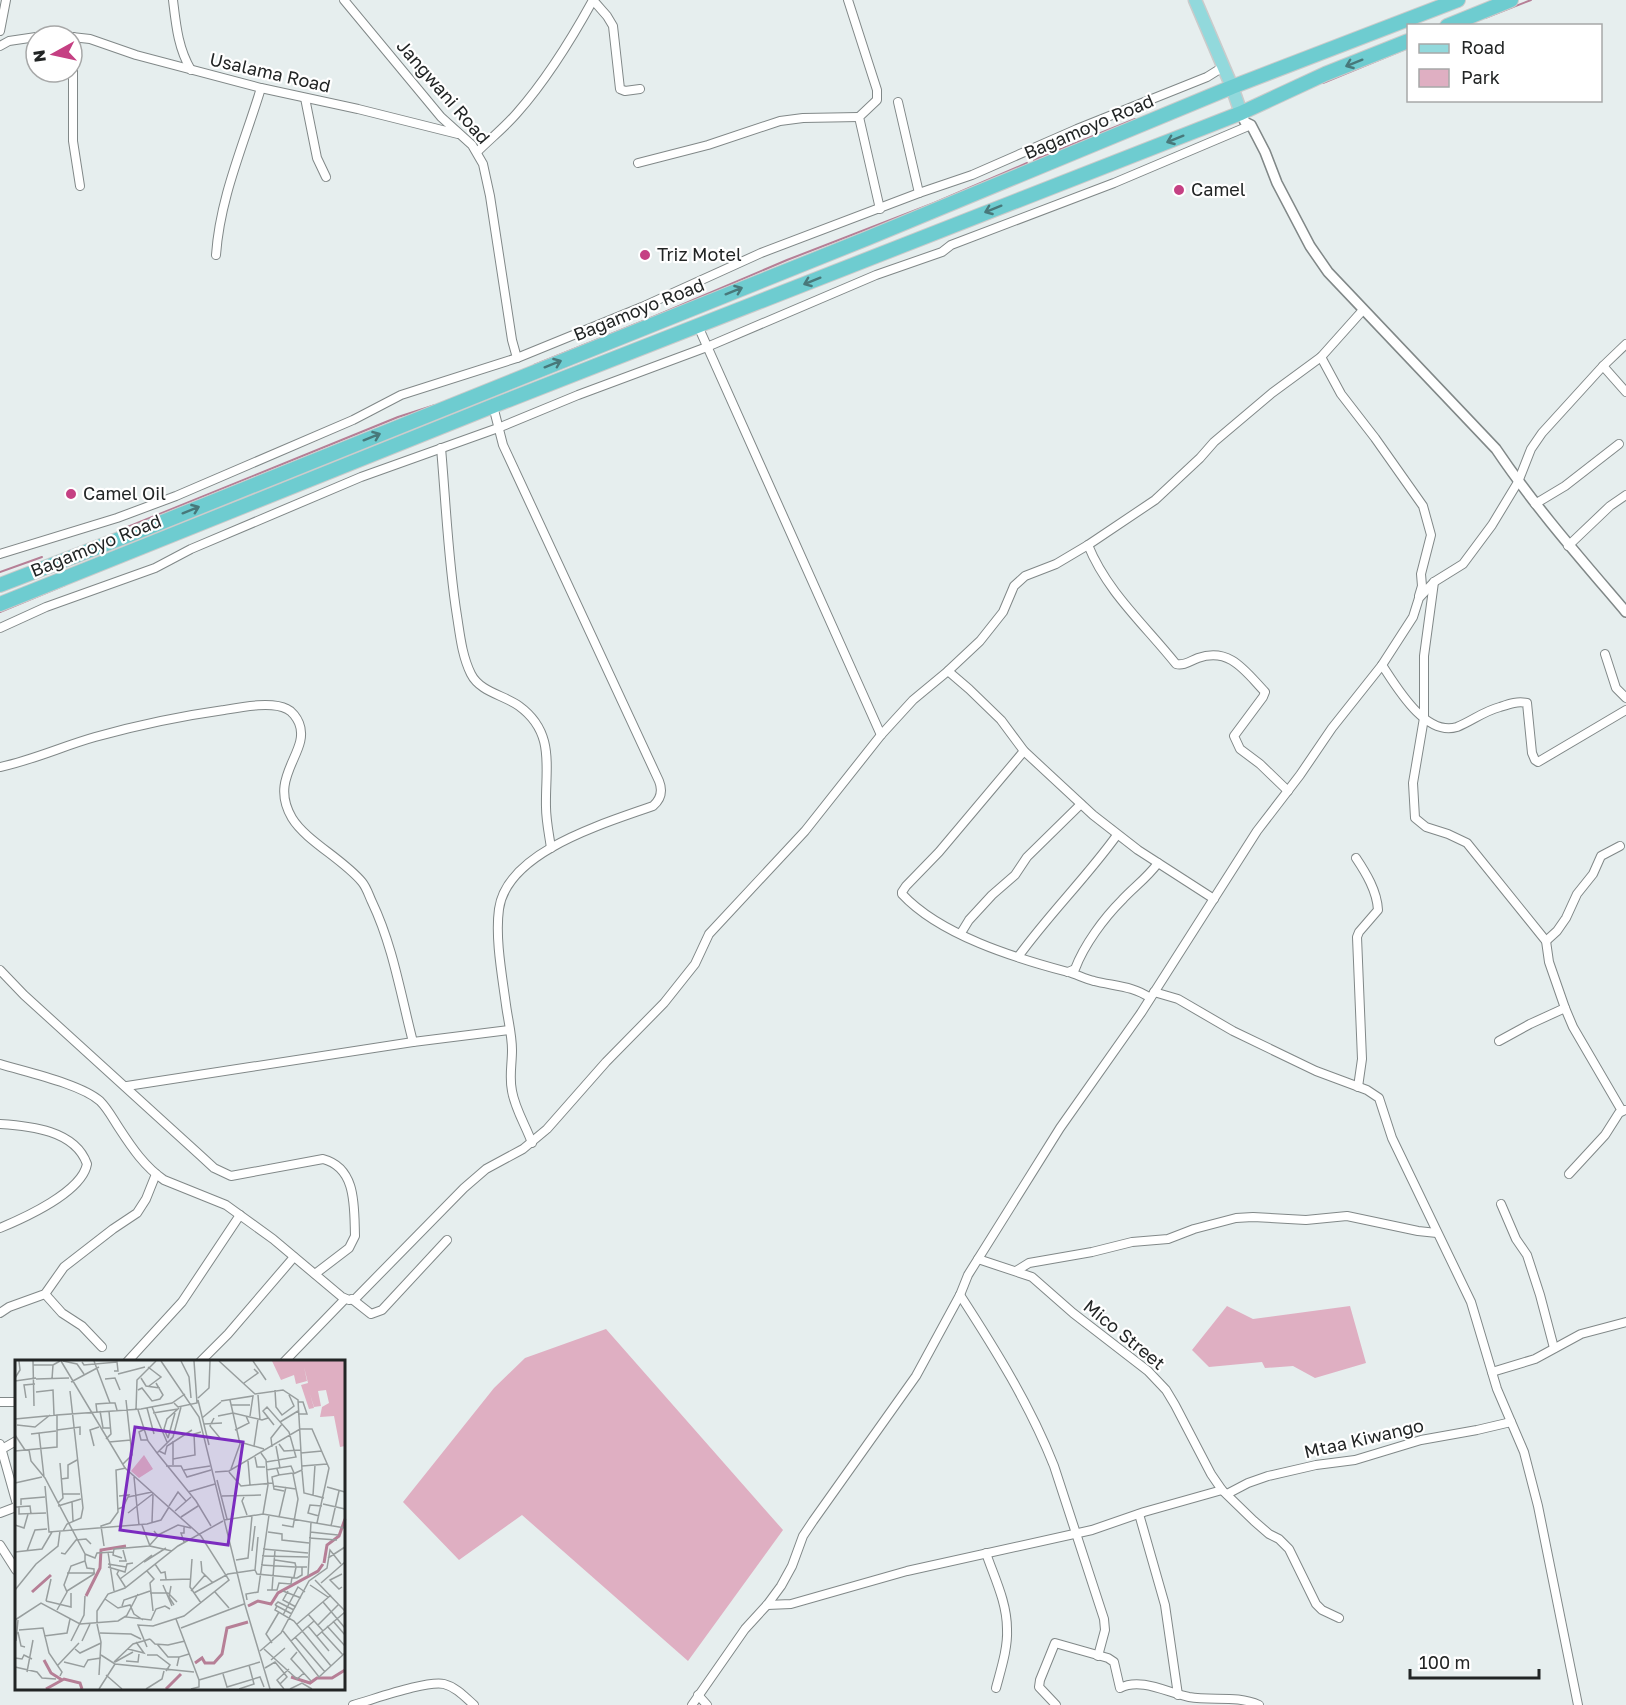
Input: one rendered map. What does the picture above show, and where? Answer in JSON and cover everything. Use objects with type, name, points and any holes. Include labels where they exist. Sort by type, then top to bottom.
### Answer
[{"type":"highway","name":"Bagamoyo Road","points":[[0,585],[140,531],[889,229],[1232,87],[1458,0]]},
{"type":"highway","points":[[1452,24],[1511,0]]},
{"type":"highway","name":"Bagamoyo Road","points":[[0,604],[493,406],[1240,113],[1325,74],[1407,41]]},
{"type":"main road","points":[[1195,0],[1232,87],[1240,113]]},
{"type":"street","points":[[0,31],[2,5],[6,0]]},
{"type":"street","points":[[173,0],[178,41],[182,55],[191,70]]},
{"type":"street","name":"Jangwani Road","points":[[344,0],[435,111],[477,152],[483,164],[512,340],[517,358]]},
{"type":"street","points":[[477,152],[516,114],[539,87],[593,0],[613,26],[620,89],[625,91],[640,89]]},
{"type":"street","points":[[638,163],[708,145],[780,121],[803,118],[859,117],[877,100],[877,90],[848,0]]},
{"type":"street","name":"Usalama Road","points":[[84,38],[191,70],[463,136]]},
{"type":"street","points":[[0,46],[9,41],[24,39]]},
{"type":"street","points":[[0,554],[176,496],[353,420],[401,395],[517,358],[642,307],[761,253],[972,175],[1196,81],[1223,67]]},
{"type":"street","points":[[73,84],[73,141],[80,186]]},
{"type":"street","points":[[216,255],[218,227],[225,197],[261,88]]},
{"type":"street","points":[[306,98],[317,158],[326,177]]},
{"type":"street","points":[[898,102],[919,193]]},
{"type":"street","points":[[1240,113],[1245,123],[1251,125],[1277,183],[1310,246],[1328,272],[1496,449],[1518,482],[1568,546],[1626,612]]},
{"type":"street","points":[[859,117],[880,209]]},
{"type":"street","points":[[0,628],[46,608],[155,568],[191,549],[361,477],[498,428],[578,395],[708,347],[876,275],[942,252],[951,245],[1114,183],[1251,125]]},
{"type":"street","points":[[286,1360],[349,1299],[359,1296],[464,1188],[486,1169],[532,1143],[664,1003],[695,964],[709,934],[805,831],[881,735],[913,700],[980,641],[1003,612],[1014,586],[1025,576],[1056,564],[1088,545],[1155,500],[1223,434],[1272,393],[1321,357],[1363,310]]},
{"type":"street","points":[[698,326],[881,735]]},
{"type":"street","points":[[1419,598],[1434,582],[1463,564],[1492,525],[1518,482],[1532,449],[1542,433],[1626,344]]},
{"type":"street","points":[[692,1705],[745,1629],[767,1605],[792,1566],[803,1536],[916,1376],[978,1259],[1060,1128],[1152,995],[1257,831],[1332,728],[1382,665],[1413,616],[1422,586],[1421,574],[1431,535],[1423,506],[1341,394],[1321,357]]},
{"type":"street","points":[[1603,366],[1626,392]]},
{"type":"street","points":[[493,406],[498,428],[514,470],[661,786],[660,798],[653,806],[579,833],[536,856],[514,877],[502,897],[499,908],[502,972],[512,1050],[509,1076],[512,1095],[532,1143]]},
{"type":"street","points":[[1535,504],[1565,486],[1619,444]]},
{"type":"street","points":[[441,448],[453,588],[462,645],[475,681],[517,704],[528,714],[544,741],[548,762],[546,808],[551,848]]},
{"type":"street","points":[[1568,546],[1610,506],[1626,495]]},
{"type":"street","points":[[1088,545],[1097,564],[1115,591],[1176,664],[1184,664],[1209,655],[1224,656],[1241,666],[1265,692],[1234,736],[1240,749],[1260,764],[1288,791]]},
{"type":"street","points":[[1434,582],[1424,656],[1424,718],[1413,783],[1415,818],[1426,827],[1467,843],[1546,941],[1549,962],[1573,1027],[1624,1110],[1619,1113],[1605,1135],[1569,1174]]},
{"type":"street","points":[[1605,654],[1616,688],[1626,698]]},
{"type":"street","points":[[1382,665],[1413,709],[1441,727],[1449,729],[1470,721],[1492,708],[1520,701],[1527,703],[1532,753],[1538,762],[1626,710]]},
{"type":"street","points":[[948,671],[1001,720],[1024,751],[1117,835],[1214,899]]},
{"type":"street","points":[[0,767],[94,737],[183,716],[248,706],[278,706],[287,709],[299,722],[302,739],[286,773],[286,805],[292,819],[346,865],[363,884],[385,934],[413,1042]]},
{"type":"street","points":[[1024,751],[939,852],[902,891],[912,903],[938,923],[961,933],[1018,957],[1092,981],[1178,999],[1267,1047],[1316,1071],[1373,1093],[1379,1098],[1392,1138],[1471,1302],[1492,1372],[1524,1452],[1538,1506],[1578,1705]]},
{"type":"street","points":[[961,933],[969,920],[992,895],[1015,875],[1027,857],[1081,804]]},
{"type":"street","points":[[1018,957],[1117,835]]},
{"type":"street","points":[[1546,941],[1566,918],[1577,894],[1593,874],[1601,856],[1620,846]]},
{"type":"street","points":[[1356,858],[1374,892],[1378,910],[1357,937],[1362,1059],[1358,1087]]},
{"type":"street","points":[[1068,972],[1075,969],[1082,952],[1115,907],[1148,877],[1158,863]]},
{"type":"street","points":[[0,970],[24,995],[224,1174],[240,1175],[323,1159],[335,1162],[343,1170],[351,1191],[354,1207],[354,1243],[315,1274]]},
{"type":"street","points":[[1499,1041],[1565,1008]]},
{"type":"street","points":[[127,1086],[413,1042],[509,1030]]},
{"type":"street","points":[[0,1064],[93,1096],[106,1108],[141,1159],[156,1174],[164,1180],[213,1198],[240,1215],[315,1274],[371,1314],[382,1311],[447,1240]]},
{"type":"street","points":[[0,1125],[36,1127],[52,1132],[78,1149],[85,1157],[87,1164],[82,1176],[54,1201],[0,1228]]},
{"type":"street","points":[[0,1313],[9,1307],[45,1294],[64,1268],[137,1213],[146,1199],[156,1174]]},
{"type":"street","points":[[1501,1204],[1516,1239],[1527,1255],[1554,1348]]},
{"type":"street","points":[[129,1360],[182,1302],[240,1215]]},
{"type":"street","points":[[1016,1271],[1029,1263],[1092,1252],[1125,1243],[1168,1239],[1221,1221],[1245,1218],[1292,1220],[1347,1216],[1437,1233]]},
{"type":"street","points":[[202,1360],[228,1334],[294,1257]]},
{"type":"street","name":"Mico Street","points":[[978,1259],[1032,1277],[1073,1313],[1148,1371],[1166,1390],[1211,1474],[1235,1502],[1269,1534],[1279,1539],[1289,1549],[1316,1604],[1322,1610],[1339,1618]]},
{"type":"street","points":[[45,1294],[62,1313],[82,1326],[102,1347]]},
{"type":"street","points":[[960,1295],[1004,1364],[1042,1438],[1077,1533],[1104,1619],[1105,1630],[1098,1656]]},
{"type":"street","points":[[1492,1372],[1535,1359],[1581,1334],[1626,1322]]},
{"type":"street","name":"Mtaa Kiwango","points":[[767,1605],[791,1604],[907,1571],[1077,1533],[1225,1492],[1268,1476],[1316,1465],[1355,1460],[1421,1440],[1511,1422]]},
{"type":"street","points":[[15,1441],[1,1447],[15,1497]]},
{"type":"street","points":[[0,1514],[15,1507]]},
{"type":"street","points":[[1139,1514],[1165,1605],[1178,1695]]},
{"type":"street","points":[[0,1545],[15,1568]]},
{"type":"street","points":[[986,1552],[1002,1599],[1007,1628],[1006,1645],[996,1688]]},
{"type":"street","points":[[1056,1705],[1039,1687],[1053,1643],[1114,1662],[1120,1688],[1127,1685],[1145,1685],[1178,1695],[1209,1700],[1239,1699],[1259,1705]]},
{"type":"street","points":[[353,1705],[422,1686],[442,1683],[460,1692],[474,1705]]},
{"type":"street","points":[[699,1695],[707,1705]]},
{"type":"green space","points":[[1227,1306],[1253,1319],[1350,1306],[1366,1363],[1315,1378],[1293,1366],[1265,1368],[1262,1362],[1209,1367],[1192,1350]]},
{"type":"green space","points":[[606,1329],[783,1530],[688,1661],[522,1515],[459,1560],[403,1502],[494,1388],[525,1358]]},
{"type":"waterway","points":[[1485,18],[1531,0]]},
{"type":"waterway","points":[[1323,83],[1407,48]]},
{"type":"waterway","points":[[1034,160],[1135,119]]},
{"type":"waterway","points":[[534,365],[1027,163]]},
{"type":"waterway","points":[[125,528],[398,417],[435,405]]},
{"type":"waterway","points":[[0,572],[42,557]]},
{"type":"waterway","points":[[0,612],[65,585]]},
{"type":"place","name":"Camel","points":[[1179,190]]},
{"type":"place","name":"Triz Motel","points":[[645,255]]},
{"type":"place","name":"Camel Oil","points":[[71,494]]}]
